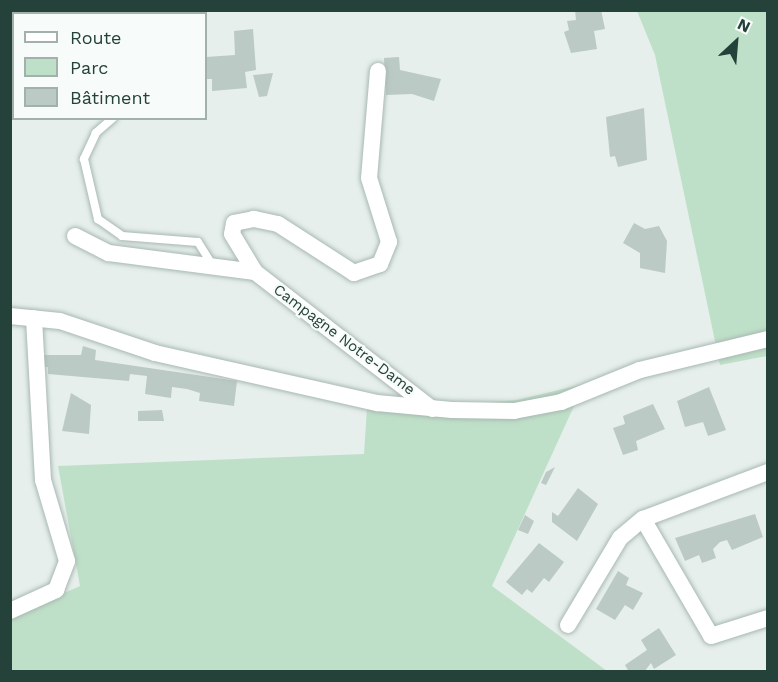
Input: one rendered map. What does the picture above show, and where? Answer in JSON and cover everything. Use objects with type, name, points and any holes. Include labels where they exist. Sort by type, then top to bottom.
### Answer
[{"type":"street","name":"Campagne Notre-Dame","points":[[378,71],[369,178],[388,253],[380,264],[354,273],[278,224],[243,218],[234,224],[232,234],[255,272],[432,408]]},
{"type":"street","name":"Campagne Notre-Dame","points":[[75,236],[109,253],[212,264],[255,272]]},
{"type":"street","points":[[10,316],[34,318],[155,352],[377,403],[514,411],[561,402],[640,370],[768,339]]},
{"type":"street","points":[[10,611],[56,590],[67,561],[43,480],[34,318]]},
{"type":"street","points":[[568,625],[620,538],[643,519],[768,472]]},
{"type":"street","points":[[643,519],[711,636],[768,618]]},
{"type":"lane","points":[[111,120],[96,133],[84,159],[98,219],[122,236],[198,242],[212,264]]},
{"type":"green space","points":[[637,11],[767,11],[767,356],[720,365],[655,55]]},
{"type":"green space","points":[[584,384],[492,586],[607,671],[11,671],[10,617],[80,586],[58,466],[364,454],[368,393],[446,406],[517,400]]},
{"type":"building","points":[[575,10],[601,10],[605,29],[594,31],[597,49],[571,53],[564,32],[569,30],[567,21],[576,20]]},
{"type":"building","points":[[253,29],[256,70],[245,72],[247,88],[212,91],[212,79],[207,79],[207,57],[235,55],[234,31]]},
{"type":"building","points":[[399,57],[400,70],[441,79],[434,101],[412,94],[386,95],[384,58]]},
{"type":"building","points":[[273,73],[267,96],[259,97],[253,75]]},
{"type":"building","points":[[644,108],[647,160],[618,167],[615,156],[610,157],[606,117]]},
{"type":"building","points":[[634,223],[645,229],[659,226],[667,241],[665,273],[640,268],[640,253],[623,243]]},
{"type":"building","points":[[83,346],[96,350],[95,360],[237,381],[234,406],[199,401],[200,393],[187,389],[172,387],[171,398],[145,394],[147,376],[130,374],[129,381],[48,374],[48,367],[37,367],[38,355],[81,355]]},
{"type":"building","points":[[709,387],[726,430],[708,436],[703,422],[685,427],[677,401]]},
{"type":"building","points":[[71,393],[91,405],[89,434],[62,431]]},
{"type":"building","points":[[653,404],[665,429],[636,441],[638,450],[623,455],[613,428],[625,424],[623,416]]},
{"type":"building","points":[[162,410],[164,421],[138,421],[138,411]]},
{"type":"building","points":[[555,467],[546,485],[541,483],[546,472]]},
{"type":"building","points":[[578,488],[598,504],[577,541],[552,522],[552,512],[558,516]]},
{"type":"building","points":[[755,514],[763,537],[732,550],[727,540],[720,542],[713,549],[716,558],[702,563],[699,555],[685,561],[675,538]]},
{"type":"building","points":[[525,515],[534,521],[528,534],[518,530]]},
{"type":"building","points":[[539,543],[564,562],[549,582],[544,578],[532,593],[527,589],[522,595],[506,582]]},
{"type":"building","points":[[618,571],[629,578],[626,585],[643,593],[633,610],[625,605],[615,620],[596,609]]},
{"type":"building","points":[[659,628],[676,655],[654,669],[651,663],[644,672],[629,672],[625,665],[647,650],[641,640]]}]
